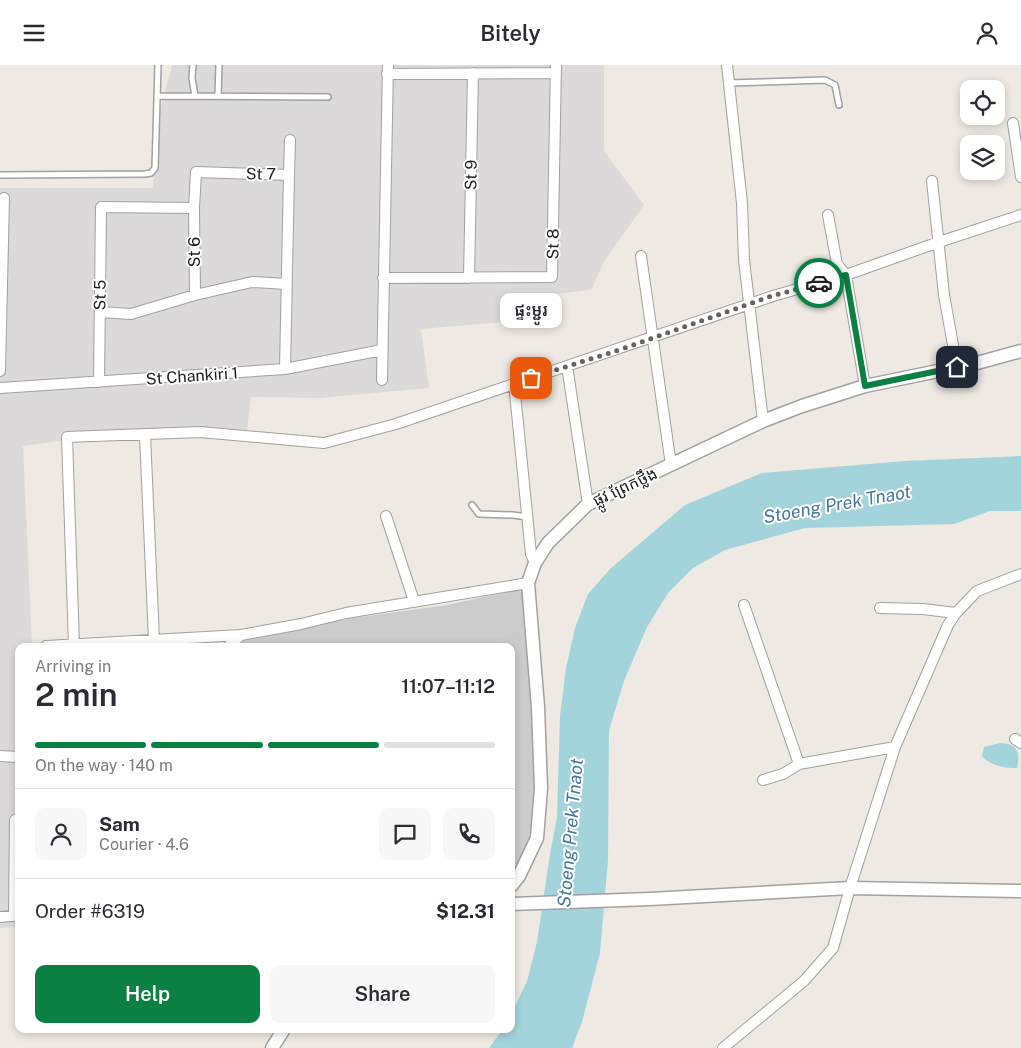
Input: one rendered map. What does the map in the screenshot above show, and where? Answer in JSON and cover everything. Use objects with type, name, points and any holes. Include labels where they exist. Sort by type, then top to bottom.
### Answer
[{"type":"street","points":[[727,65],[742,203],[744,259],[751,304],[763,421]]},
{"type":"street","points":[[382,380],[388,69]]},
{"type":"street","name":"St 8","points":[[384,279],[552,277],[556,69],[473,73],[388,69]]},
{"type":"street","name":"St 9","points":[[469,278],[473,73]]},
{"type":"street","points":[[1013,123],[1021,177]]},
{"type":"street","points":[[290,140],[290,175]]},
{"type":"street","name":"St 7","points":[[194,208],[196,173],[290,175],[285,369]]},
{"type":"street","points":[[932,181],[944,295],[957,367]]},
{"type":"street","points":[[0,371],[4,198]]},
{"type":"street","name":"St 5","points":[[99,382],[101,207],[194,208]]},
{"type":"street","name":"St 6","points":[[194,208],[194,295]]},
{"type":"street","points":[[828,215],[837,264],[846,275],[865,386]]},
{"type":"street","points":[[74,643],[67,437],[200,432],[324,443],[396,424],[1021,215]]},
{"type":"street","points":[[640,256],[671,465]]},
{"type":"street","points":[[100,312],[131,315],[194,295],[252,282],[287,283]]},
{"type":"street","name":"St Chankiri 1","points":[[0,388],[285,369],[382,350]]},
{"type":"street","name":"ផ្លូវ ព្រែកថ្លឹង","points":[[515,882],[520,876],[537,838],[541,788],[538,707],[528,583],[535,563],[548,543],[588,504],[763,421],[802,405],[865,386],[977,363],[1021,351]]},
{"type":"street","points":[[567,366],[588,504]]},
{"type":"street","points":[[514,383],[531,554],[535,563]]},
{"type":"street","points":[[145,435],[154,641]]},
{"type":"street","points":[[386,516],[414,601]]},
{"type":"street","points":[[723,1048],[804,981],[834,948],[850,888],[895,747],[948,625],[956,613],[977,591],[1021,574]]},
{"type":"street","points":[[114,643],[241,635],[414,601],[528,583]]},
{"type":"street","points":[[744,605],[799,764]]},
{"type":"street","points":[[880,608],[923,609],[956,613]]},
{"type":"street","points":[[232,643],[241,635]]},
{"type":"street","points":[[763,780],[784,774],[799,764],[895,747]]},
{"type":"street","points":[[0,756],[15,757]]},
{"type":"street","points":[[14,820],[15,868]]},
{"type":"street","points":[[515,903],[650,899],[850,888],[1021,891]]},
{"type":"street","points":[[0,917],[15,915]]},
{"type":"street","points":[[272,1048],[281,1033]]},
{"type":"lane","points":[[0,175],[145,175],[150,173],[155,169],[158,65]]},
{"type":"lane","points":[[193,65],[192,78],[195,96]]},
{"type":"lane","points":[[218,96],[219,65]]},
{"type":"lane","points":[[728,83],[825,80],[835,85],[839,105]]},
{"type":"lane","points":[[157,97],[328,97]]},
{"type":"lane","points":[[472,505],[479,514],[527,517]]},
{"type":"shaded area","points":[[172,65],[604,65],[604,151],[644,205],[605,260],[591,290],[507,299],[503,322],[421,329],[429,388],[320,398],[251,397],[247,430],[165,427],[23,446],[32,643],[15,643],[15,926],[0,928],[0,188],[153,188],[157,124]]},
{"type":"shaded area","points":[[526,588],[539,791],[534,841],[515,872],[515,643],[239,643],[241,639],[353,618],[447,605]]},
{"type":"water","name":"Stoeng Prek Tnaot","points":[[1021,456],[1021,511],[990,511],[954,524],[805,528],[725,550],[693,568],[668,593],[647,627],[624,681],[609,730],[608,860],[600,953],[582,1022],[572,1048],[489,1048],[500,1033],[515,1033],[515,1006],[527,981],[537,942],[557,817],[560,716],[566,668],[575,628],[588,594],[610,569],[685,505],[762,473],[905,461]]},
{"type":"water","points":[[1000,743],[1013,746],[1016,749],[1018,753],[1017,768],[998,766],[982,756],[984,747]]},
{"type":"way so far","points":[[531,378],[622,349],[772,296],[819,283]]},
{"type":"place","name":"ផ្ទះម្ជូរ","points":[[531,378]]},
{"type":"route","points":[[819,283],[846,275],[865,386],[957,367]]}]
